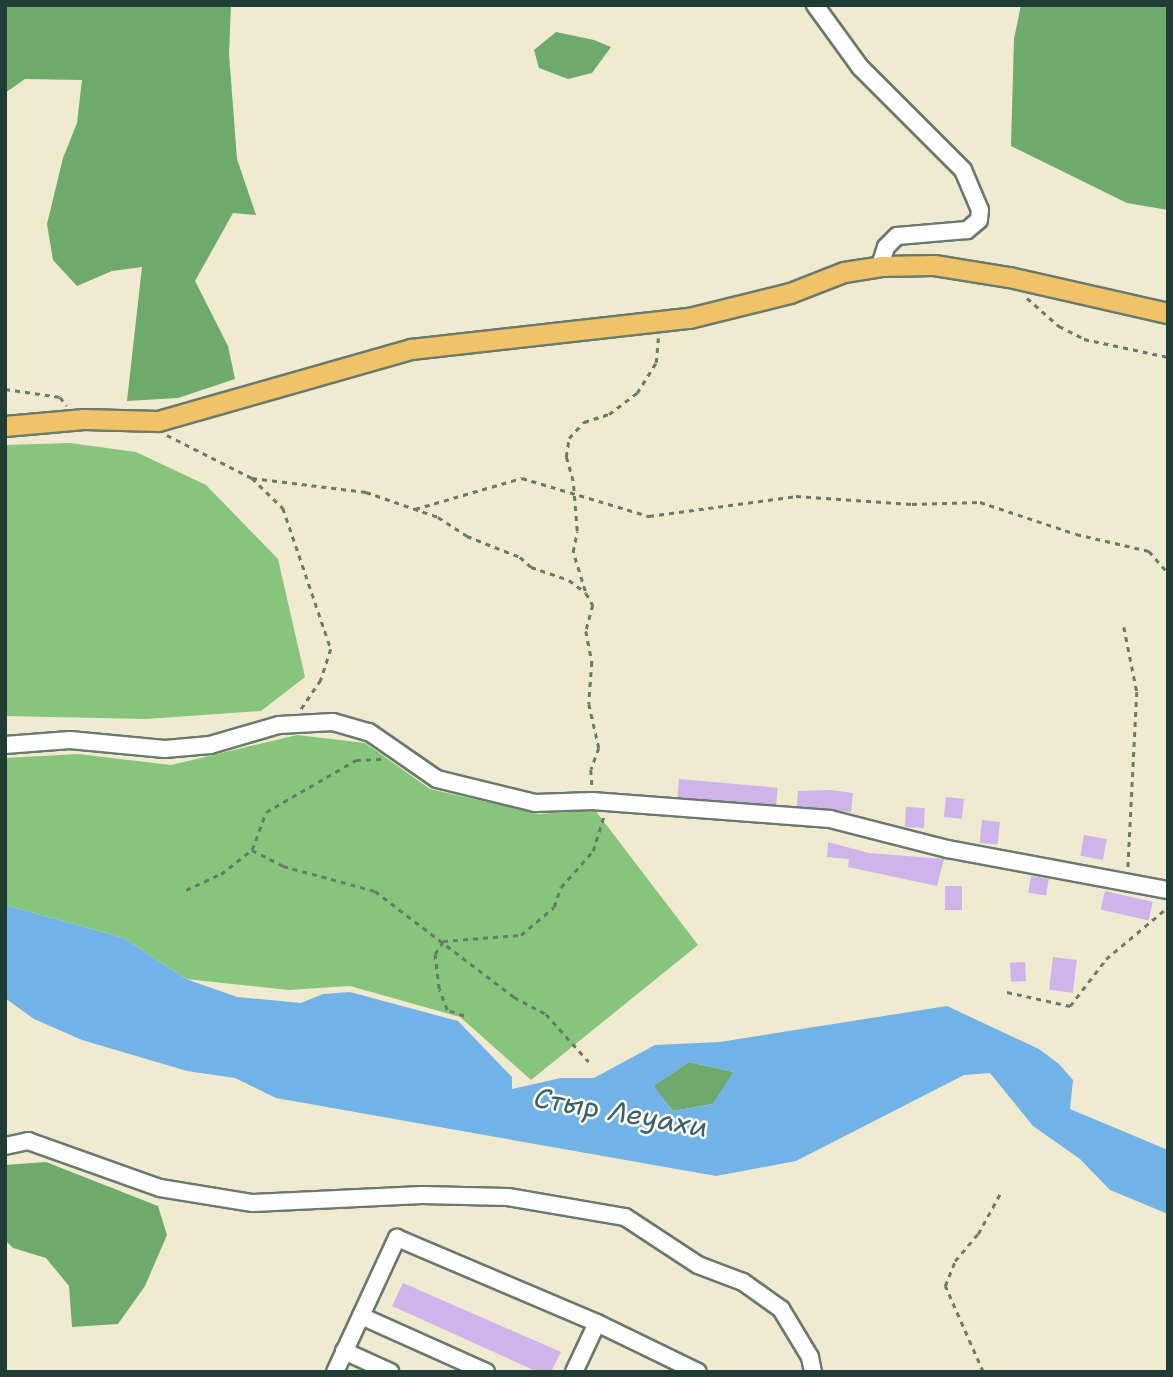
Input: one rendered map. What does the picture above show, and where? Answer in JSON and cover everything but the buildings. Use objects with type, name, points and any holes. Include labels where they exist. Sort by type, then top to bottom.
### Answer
[{"type":"main road","points":[[5,426],[78,419],[158,421],[411,349],[665,322],[880,266],[934,265],[1009,276],[1168,313]]},
{"type":"street","points":[[815,5],[860,67],[963,170],[980,210],[979,220],[967,230],[897,236],[886,247],[880,266]]},
{"type":"street","points":[[5,746],[70,740],[164,749],[210,745],[289,723],[333,722],[369,733],[437,779],[535,803],[601,802],[830,819],[947,849],[1168,890]]},
{"type":"street","points":[[5,1146],[28,1141],[160,1188],[253,1203],[422,1195],[508,1197],[625,1217],[698,1265],[743,1282],[781,1309],[810,1357],[813,1372]]},
{"type":"street","points":[[335,1372],[397,1238],[597,1323],[698,1372]]},
{"type":"street","points":[[360,1317],[486,1372]]},
{"type":"street","points":[[574,1372],[597,1323]]},
{"type":"street","points":[[344,1351],[390,1372]]},
{"type":"path","points":[[1009,276],[1030,303],[1084,339],[1168,357]]},
{"type":"path","points":[[443,941],[521,935],[554,907],[561,887],[593,851],[601,802],[591,770],[599,748],[589,704],[592,662],[586,631],[593,605],[586,593],[573,552],[577,531],[566,457],[569,438],[584,422],[609,414],[638,393],[656,363],[656,343],[665,322]]},
{"type":"path","points":[[5,389],[60,397],[78,419]]},
{"type":"path","points":[[162,433],[204,450],[252,478],[283,508],[331,649],[321,680],[289,723]]},
{"type":"path","points":[[252,478],[347,487],[415,509],[520,557],[531,568],[569,580],[586,593]]},
{"type":"path","points":[[415,509],[522,478],[649,516],[796,496],[912,504],[980,502],[1076,534],[1149,551],[1168,573]]},
{"type":"path","points":[[1124,627],[1138,692],[1126,882]]},
{"type":"path","points":[[186,890],[221,874],[252,850],[266,812],[356,760],[404,759]]},
{"type":"path","points":[[252,850],[283,866],[375,891],[514,997],[546,1014],[589,1062]]},
{"type":"path","points":[[1007,992],[1070,1006],[1106,959],[1168,907]]},
{"type":"path","points":[[443,941],[435,954],[439,989],[447,1010],[464,1016]]},
{"type":"path","points":[[983,1372],[945,1286],[955,1261],[978,1234],[1001,1192]]},
{"type":"green space","points":[[5,5],[231,5],[229,54],[237,159],[256,215],[233,213],[195,281],[228,346],[235,379],[178,398],[127,401],[142,267],[112,271],[77,286],[53,260],[47,224],[63,158],[77,123],[82,80],[25,79],[5,93]]},
{"type":"green space","points":[[1021,5],[1168,5],[1168,210],[1127,203],[1011,146],[1014,39]]},
{"type":"green space","points":[[556,32],[594,40],[611,47],[592,73],[568,79],[539,68],[534,50]]},
{"type":"green space","points":[[70,443],[136,452],[206,485],[278,559],[305,677],[261,711],[146,719],[5,716],[5,445]]},
{"type":"green space","points":[[297,735],[365,743],[430,789],[539,814],[595,810],[698,945],[531,1080],[460,1017],[350,986],[289,990],[186,979],[124,938],[5,905],[5,758],[78,754],[171,765]]},
{"type":"green space","points":[[689,1062],[734,1072],[713,1104],[673,1111],[653,1086]]},
{"type":"green space","points":[[46,1162],[158,1206],[167,1235],[145,1286],[118,1324],[72,1327],[69,1286],[46,1258],[13,1248],[5,1240],[5,1165]]},
{"type":"water","name":"Стыр Леуахи","points":[[5,905],[124,938],[186,979],[237,997],[301,1003],[323,994],[350,992],[458,1021],[512,1077],[512,1089],[561,1078],[594,1078],[655,1045],[720,1042],[947,1006],[1039,1049],[1059,1064],[1073,1080],[1070,1109],[1168,1150],[1168,1214],[1110,1190],[1080,1159],[1033,1126],[990,1073],[964,1075],[796,1161],[716,1176],[276,1098],[235,1078],[187,1071],[82,1040],[34,1019],[5,998]],"holes":[[[689,1062],[733,1072],[713,1104],[673,1111],[654,1086]]]}]
